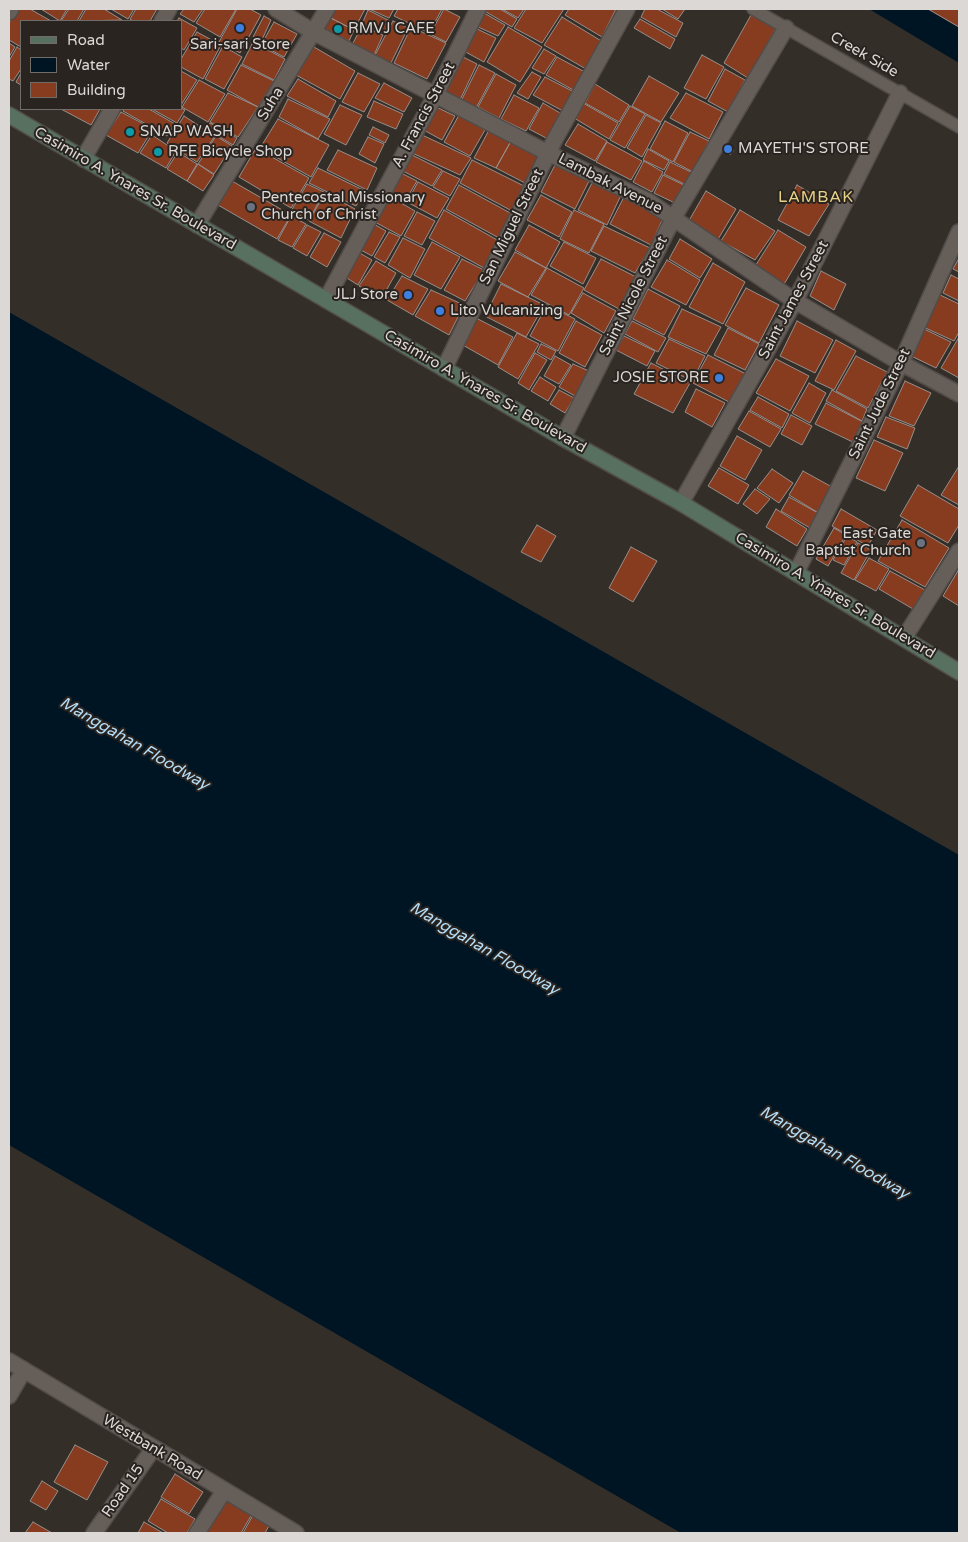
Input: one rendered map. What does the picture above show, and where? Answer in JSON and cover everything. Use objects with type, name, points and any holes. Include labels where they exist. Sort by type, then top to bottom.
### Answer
[{"type":"main road","name":"Casimiro A. Ynares Sr. Boulevard","points":[[9,115],[563,438],[681,503],[959,672]]},
{"type":"street","points":[[163,20],[169,9]]},
{"type":"street","name":"Lambak Avenue","points":[[276,9],[314,32],[548,153],[640,197],[674,217],[795,300],[901,363],[959,394]]},
{"type":"street","name":"Suha","points":[[197,225],[328,9]]},
{"type":"street","name":"A. Francis Street","points":[[326,300],[436,94],[478,9]]},
{"type":"street","name":"San Miguel Street","points":[[444,369],[548,153],[627,9]]},
{"type":"street","name":"Saint Nicole Street","points":[[563,438],[674,217],[786,28]]},
{"type":"street","name":"Saint James Street","points":[[681,503],[795,300],[900,93]]},
{"type":"street","points":[[83,158],[111,110]]},
{"type":"street","name":"Saint Jude Street","points":[[796,573],[901,363],[959,232]]},
{"type":"street","points":[[904,638],[959,550]]},
{"type":"street","name":"Westbank Road","points":[[9,1361],[152,1449],[296,1533]]},
{"type":"street","points":[[9,1396],[24,1370]]},
{"type":"street","name":"Road 15","points":[[94,1533],[152,1449]]},
{"type":"street","points":[[197,1533],[224,1491]]},
{"type":"lane","name":"Creek Side","points":[[753,9],[959,127]]},
{"type":"water","points":[[869,9],[927,9],[959,28],[959,63]]},
{"type":"water","name":"Manggahan Floodway","points":[[9,312],[959,855],[959,1533],[681,1533],[9,1145]]},
{"type":"building","points":[[17,9],[30,9],[49,20],[20,20],[20,46],[9,40],[9,23]]},
{"type":"building","points":[[41,9],[67,9],[61,20]]},
{"type":"building","points":[[69,9],[84,9],[78,20],[62,20]]},
{"type":"building","points":[[86,9],[104,9],[122,20],[80,20]]},
{"type":"building","points":[[111,9],[134,9],[128,19]]},
{"type":"building","points":[[136,9],[157,9],[151,20],[130,19]]},
{"type":"building","points":[[184,9],[203,9],[194,22],[180,14]]},
{"type":"building","points":[[205,9],[236,9],[220,37],[196,23]]},
{"type":"building","name":"Sari-sari Store","points":[[237,9],[250,9],[261,15],[240,53],[219,42]]},
{"type":"building","points":[[331,9],[365,9],[354,30],[327,16]]},
{"type":"building","points":[[369,9],[394,9],[389,18]]},
{"type":"building","points":[[398,9],[442,9],[429,33],[394,16]]},
{"type":"building","points":[[444,9],[460,17],[446,42],[430,34]]},
{"type":"building","points":[[481,9],[500,9],[517,19],[512,27]]},
{"type":"building","points":[[502,9],[524,9],[518,18]]},
{"type":"building","points":[[526,9],[564,9],[542,43],[514,28]]},
{"type":"building","points":[[569,9],[616,9],[602,37],[565,15]]},
{"type":"building","points":[[645,9],[657,9],[683,23],[676,37],[641,17]]},
{"type":"building","points":[[662,9],[685,9],[678,19]]},
{"type":"building","points":[[928,9],[959,9],[959,27]]},
{"type":"building","points":[[368,10],[390,21],[384,33],[362,24]]},
{"type":"building","points":[[484,13],[505,25],[498,36],[478,27]]},
{"type":"building","points":[[751,15],[776,28],[748,78],[724,63]]},
{"type":"building","points":[[264,16],[271,20],[261,42],[253,37]]},
{"type":"building","name":"RMVJ CAFE","points":[[327,16],[354,30],[349,41],[321,27]]},
{"type":"building","points":[[562,17],[603,42],[586,69],[544,45]]},
{"type":"building","points":[[179,18],[197,28],[184,50],[182,49],[182,20],[178,20]]},
{"type":"building","points":[[640,19],[675,39],[670,49],[634,28]]},
{"type":"building","points":[[393,21],[408,28],[390,65],[375,55]]},
{"type":"building","points":[[274,22],[297,34],[284,57],[261,45]]},
{"type":"building","points":[[362,26],[383,35],[374,55],[352,45]]},
{"type":"building","points":[[411,27],[446,43],[427,79],[394,63]]},
{"type":"building","points":[[473,27],[496,38],[484,62],[462,50]]},
{"type":"building","points":[[508,27],[542,47],[520,82],[487,62]]},
{"type":"building","points":[[197,32],[221,45],[203,79],[182,68],[182,57]]},
{"type":"building","points":[[253,42],[285,59],[274,80],[242,64]]},
{"type":"building","points":[[9,43],[15,47],[9,57]]},
{"type":"building","points":[[223,46],[242,57],[224,89],[205,79]]},
{"type":"building","points":[[17,47],[20,49],[20,70],[13,81],[9,79],[9,61]]},
{"type":"building","points":[[314,47],[355,71],[340,99],[296,75]]},
{"type":"building","points":[[544,49],[556,56],[544,74],[532,68]]},
{"type":"building","points":[[457,54],[477,64],[460,100],[440,90]]},
{"type":"building","points":[[702,55],[724,67],[706,99],[684,88]]},
{"type":"building","points":[[557,57],[585,72],[575,91],[546,75]]},
{"type":"building","points":[[241,65],[274,81],[258,107],[227,90]]},
{"type":"building","points":[[479,65],[495,73],[476,108],[461,101]]},
{"type":"building","points":[[725,69],[745,80],[728,112],[708,101]]},
{"type":"building","points":[[182,72],[197,80],[182,103]]},
{"type":"building","points":[[532,72],[541,77],[528,99],[517,93]]},
{"type":"building","points":[[358,73],[380,84],[364,112],[342,102]]},
{"type":"building","points":[[496,74],[516,85],[499,118],[478,107]]},
{"type":"building","points":[[20,75],[20,84],[16,82]]},
{"type":"building","points":[[649,76],[679,93],[661,122],[632,106]]},
{"type":"building","points":[[545,77],[574,92],[563,111],[533,95]]},
{"type":"building","points":[[298,79],[336,101],[328,117],[287,96]]},
{"type":"building","points":[[199,80],[225,94],[208,122],[182,107]]},
{"type":"building","points":[[384,83],[412,98],[404,112],[375,98]]},
{"type":"building","points":[[595,84],[629,105],[619,122],[585,103]]},
{"type":"building","points":[[228,93],[258,107],[238,137],[210,122]]},
{"type":"building","points":[[686,93],[723,112],[709,139],[670,118]]},
{"type":"building","points":[[514,95],[539,108],[526,131],[501,119]]},
{"type":"building","points":[[288,99],[330,119],[318,139],[279,117]]},
{"type":"building","points":[[374,101],[403,114],[396,129],[367,117]]},
{"type":"building","points":[[543,103],[560,113],[548,139],[529,129]]},
{"type":"building","points":[[583,103],[618,123],[609,139],[574,118]]},
{"type":"building","points":[[340,105],[362,115],[346,145],[324,134]]},
{"type":"building","points":[[432,105],[455,116],[442,140],[420,128]]},
{"type":"building","points":[[630,106],[645,114],[625,148],[610,140]]},
{"type":"building","points":[[63,110],[99,110],[91,125]]},
{"type":"building","points":[[151,110],[175,124],[167,136],[123,111]]},
{"type":"building","points":[[154,110],[185,110],[177,123]]},
{"type":"building","name":"SNAP WASH","points":[[121,112],[153,129],[138,153],[106,135]]},
{"type":"building","points":[[459,115],[485,130],[470,156],[444,142]]},
{"type":"building","points":[[646,115],[661,123],[642,157],[627,148]]},
{"type":"building","points":[[184,116],[215,136],[197,162],[167,143]]},
{"type":"building","points":[[278,119],[329,145],[311,177],[260,148]]},
{"type":"building","points":[[665,121],[688,133],[673,162],[650,149]]},
{"type":"building","points":[[210,123],[237,138],[233,145],[206,129]]},
{"type":"building","points":[[578,124],[607,141],[595,161],[565,145]]},
{"type":"building","points":[[373,127],[389,135],[385,143],[369,135]]},
{"type":"building","points":[[489,130],[511,141],[496,168],[474,158]]},
{"type":"building","points":[[690,132],[709,141],[693,172],[674,162]]},
{"type":"building","points":[[420,134],[471,158],[460,175],[410,152]]},
{"type":"building","name":"RFE Bicycle Shop","points":[[152,135],[176,151],[166,168],[140,153]]},
{"type":"building","points":[[216,136],[232,146],[214,174],[198,164]]},
{"type":"building","points":[[368,137],[384,144],[375,163],[359,154]]},
{"type":"building","points":[[511,141],[540,155],[525,183],[496,168]]},
{"type":"building","points":[[607,142],[642,161],[631,180],[596,162]]},
{"type":"building","name":"MAYETH'S STORE","points":[[725,143],[734,150],[730,155],[722,147]]},
{"type":"building","points":[[256,148],[309,178],[291,208],[239,177]]},
{"type":"building","points":[[648,149],[669,161],[664,170],[643,160]]},
{"type":"building","points":[[338,150],[377,168],[367,190],[327,170]]},
{"type":"building","points":[[178,152],[197,164],[187,181],[167,169]]},
{"type":"building","points":[[410,154],[442,170],[432,186],[401,170]]},
{"type":"building","points":[[472,160],[524,186],[512,211],[460,183]]},
{"type":"building","points":[[644,161],[663,172],[652,192],[633,182]]},
{"type":"building","points":[[670,162],[693,173],[686,185],[664,174]]},
{"type":"building","points":[[556,163],[590,179],[575,209],[541,192]]},
{"type":"building","points":[[198,164],[214,175],[203,191],[187,181]]},
{"type":"building","points":[[318,168],[365,191],[356,206],[309,183]]},
{"type":"building","points":[[443,171],[460,179],[450,196],[433,187]]},
{"type":"building","points":[[399,172],[417,181],[405,201],[389,192]]},
{"type":"building","points":[[663,175],[686,186],[677,204],[654,193]]},
{"type":"building","points":[[232,181],[291,215],[277,239],[218,205]]},
{"type":"building","points":[[593,181],[621,195],[607,225],[578,210]]},
{"type":"building","points":[[418,182],[449,198],[437,218],[407,202]]},
{"type":"building","points":[[307,184],[324,192],[309,220],[291,211]]},
{"type":"building","points":[[459,185],[512,214],[499,238],[446,209]]},
{"type":"building","points":[[797,185],[829,204],[809,236],[778,220]]},
{"type":"building","points":[[706,191],[736,209],[717,241],[687,224]]},
{"type":"building","points":[[325,193],[355,209],[341,238],[309,221]]},
{"type":"building","points":[[387,195],[415,211],[401,236],[373,221]]},
{"type":"building","points":[[541,195],[572,212],[559,237],[527,220]]},
{"type":"building","points":[[624,197],[663,218],[651,245],[610,224]]},
{"type":"building","points":[[444,210],[499,241],[484,268],[429,238]]},
{"type":"building","points":[[574,210],[604,224],[589,253],[560,239]]},
{"type":"building","points":[[740,210],[775,231],[755,260],[721,241]]},
{"type":"building","points":[[417,212],[435,221],[422,245],[404,236]]},
{"type":"building","points":[[291,216],[306,224],[292,247],[278,240]]},
{"type":"building","points":[[372,223],[386,231],[372,256],[357,248]]},
{"type":"building","points":[[307,225],[321,232],[307,256],[293,248]]},
{"type":"building","points":[[529,225],[560,242],[546,268],[515,250]]},
{"type":"building","points":[[604,226],[650,248],[635,273],[591,251]]},
{"type":"building","points":[[778,230],[806,247],[783,286],[754,268]]},
{"type":"building","points":[[389,232],[400,237],[385,263],[374,257]]},
{"type":"building","points":[[324,233],[341,242],[327,267],[310,257]]},
{"type":"building","points":[[403,238],[425,249],[410,278],[388,265]]},
{"type":"building","points":[[680,239],[712,259],[700,278],[669,259]]},
{"type":"building","points":[[432,242],[460,257],[441,289],[414,275]]},
{"type":"building","points":[[564,242],[596,258],[583,284],[550,266]]},
{"type":"building","points":[[356,251],[372,260],[358,285],[342,275]]},
{"type":"building","points":[[515,252],[546,268],[528,297],[498,281]]},
{"type":"building","points":[[959,258],[959,272],[953,269]]},
{"type":"building","points":[[462,259],[484,270],[465,301],[444,290]]},
{"type":"building","points":[[601,259],[636,277],[619,309],[584,290]]},
{"type":"building","points":[[667,260],[700,280],[686,305],[651,287]]},
{"type":"building","points":[[376,261],[396,273],[382,298],[359,286]]},
{"type":"building","points":[[713,263],[745,282],[723,324],[689,307]]},
{"type":"building","points":[[547,268],[584,288],[569,315],[531,295]]},
{"type":"building","points":[[821,271],[846,284],[834,310],[810,296]]},
{"type":"building","points":[[951,275],[959,279],[959,301],[943,293]]},
{"type":"building","name":"JLJ Store","points":[[402,276],[428,289],[413,315],[387,300]]},
{"type":"building","points":[[501,284],[544,305],[526,337],[485,316]]},
{"type":"building","points":[[746,288],[779,305],[759,343],[725,325]]},
{"type":"building","points":[[648,289],[680,306],[664,335],[633,319]]},
{"type":"building","name":"Lito Vulcanizing","points":[[431,290],[464,305],[449,335],[415,316]]},
{"type":"building","points":[[583,293],[616,311],[604,333],[571,313]]},
{"type":"building","points":[[936,293],[959,304],[959,332],[954,341],[921,326]]},
{"type":"building","points":[[547,305],[575,319],[558,351],[530,336]]},
{"type":"building","points":[[682,309],[721,327],[706,354],[668,337]]},
{"type":"building","points":[[476,318],[513,337],[498,365],[461,344]]},
{"type":"building","points":[[576,321],[602,335],[585,367],[559,353]]},
{"type":"building","points":[[632,321],[666,338],[658,352],[625,334]]},
{"type":"building","points":[[797,321],[833,340],[815,373],[780,356]]},
{"type":"building","points":[[920,327],[951,342],[936,368],[907,354]]},
{"type":"building","points":[[728,328],[759,344],[745,370],[714,355]]},
{"type":"building","points":[[517,333],[539,344],[518,379],[498,367]]},
{"type":"building","points":[[624,336],[655,351],[647,366],[616,350]]},
{"type":"building","points":[[959,337],[959,378],[941,368]]},
{"type":"building","points":[[669,339],[705,356],[692,381],[656,363]]},
{"type":"building","points":[[836,340],[856,351],[834,390],[815,381]]},
{"type":"building","points":[[541,344],[556,351],[551,360],[537,352]]},
{"type":"building","points":[[535,353],[547,360],[529,390],[518,383]]},
{"type":"building","name":"JOSIE STORE","points":[[708,355],[746,374],[729,402],[693,383]]},
{"type":"building","points":[[555,356],[571,365],[559,384],[544,376]]},
{"type":"building","points":[[856,356],[887,372],[868,408],[836,391]]},
{"type":"building","points":[[776,359],[809,376],[790,411],[756,393]]},
{"type":"building","points":[[651,363],[690,383],[673,413],[634,394]]},
{"type":"building","points":[[573,364],[589,371],[575,396],[559,387]]},
{"type":"building","points":[[540,377],[556,387],[548,401],[531,391]]},
{"type":"building","points":[[905,381],[931,393],[914,426],[889,416]]},
{"type":"building","points":[[809,383],[826,393],[810,423],[792,413]]},
{"type":"building","points":[[696,389],[725,403],[712,427],[685,412]]},
{"type":"building","points":[[559,390],[574,398],[565,413],[550,404]]},
{"type":"building","points":[[832,390],[867,409],[862,421],[826,401]]},
{"type":"building","points":[[758,397],[789,414],[782,428],[750,410]]},
{"type":"building","points":[[826,403],[867,424],[857,444],[815,424]]},
{"type":"building","points":[[749,411],[781,429],[770,447],[738,429]]},
{"type":"building","points":[[791,415],[812,426],[802,445],[781,434]]},
{"type":"building","points":[[886,417],[915,428],[907,449],[877,437]]},
{"type":"building","points":[[737,436],[762,450],[745,480],[720,466]]},
{"type":"building","points":[[874,440],[903,453],[885,491],[856,478]]},
{"type":"building","points":[[959,466],[959,505],[941,495]]},
{"type":"building","points":[[719,468],[749,485],[738,504],[708,486]]},
{"type":"building","points":[[772,469],[793,483],[779,503],[757,488]]},
{"type":"building","points":[[803,471],[832,487],[817,512],[789,495]]},
{"type":"building","points":[[918,485],[959,509],[959,525],[948,543],[900,516]]},
{"type":"building","points":[[755,489],[770,499],[757,514],[743,504]]},
{"type":"building","points":[[789,497],[818,513],[810,528],[781,511]]},
{"type":"building","points":[[776,509],[807,529],[797,546],[766,527]]},
{"type":"building","points":[[841,509],[877,530],[868,546],[832,526]]},
{"type":"building","points":[[902,520],[949,548],[925,587],[878,561]]},
{"type":"building","points":[[537,525],[556,536],[541,562],[521,552]]},
{"type":"building","points":[[834,528],[846,535],[828,566],[816,559]]},
{"type":"building","points":[[847,536],[857,542],[844,565],[833,560]]},
{"type":"building","points":[[858,543],[871,550],[854,580],[841,573]]},
{"type":"building","points":[[631,547],[657,561],[633,602],[609,588]]},
{"type":"building","points":[[869,558],[889,569],[876,591],[855,580]]},
{"type":"building","points":[[959,569],[959,606],[943,596]]},
{"type":"building","points":[[890,571],[925,590],[913,609],[879,589]]},
{"type":"building","points":[[75,1445],[108,1462],[87,1500],[54,1482]]},
{"type":"building","points":[[175,1474],[203,1492],[189,1514],[161,1497]]},
{"type":"building","points":[[42,1481],[58,1491],[46,1510],[30,1501]]},
{"type":"building","points":[[161,1499],[195,1519],[187,1533],[168,1533],[148,1521]]},
{"type":"building","points":[[226,1499],[252,1514],[241,1533],[206,1533]]},
{"type":"building","points":[[253,1515],[270,1524],[265,1533],[243,1533]]},
{"type":"building","points":[[33,1522],[52,1533],[25,1533]]},
{"type":"building","points":[[144,1522],[163,1533],[138,1533]]},
{"type":"place","name":"Sari-sari Store","points":[[240,28]]},
{"type":"place","name":"RMVJ CAFE","points":[[338,29]]},
{"type":"place","name":"SNAP WASH","points":[[130,132]]},
{"type":"place","name":"MAYETH'S STORE","points":[[728,149]]},
{"type":"place","name":"RFE Bicycle Shop","points":[[158,152]]},
{"type":"place","name":"Pentecostal Missionary Church of Christ","points":[[251,207]]},
{"type":"place","name":"JLJ Store","points":[[408,295]]},
{"type":"place","name":"Lito Vulcanizing","points":[[440,311]]},
{"type":"place","name":"JOSIE STORE","points":[[719,378]]},
{"type":"place","name":"East Gate Baptist Church","points":[[921,543]]},
{"type":"district","name":"LAMBAK","points":[[816,198]]}]
